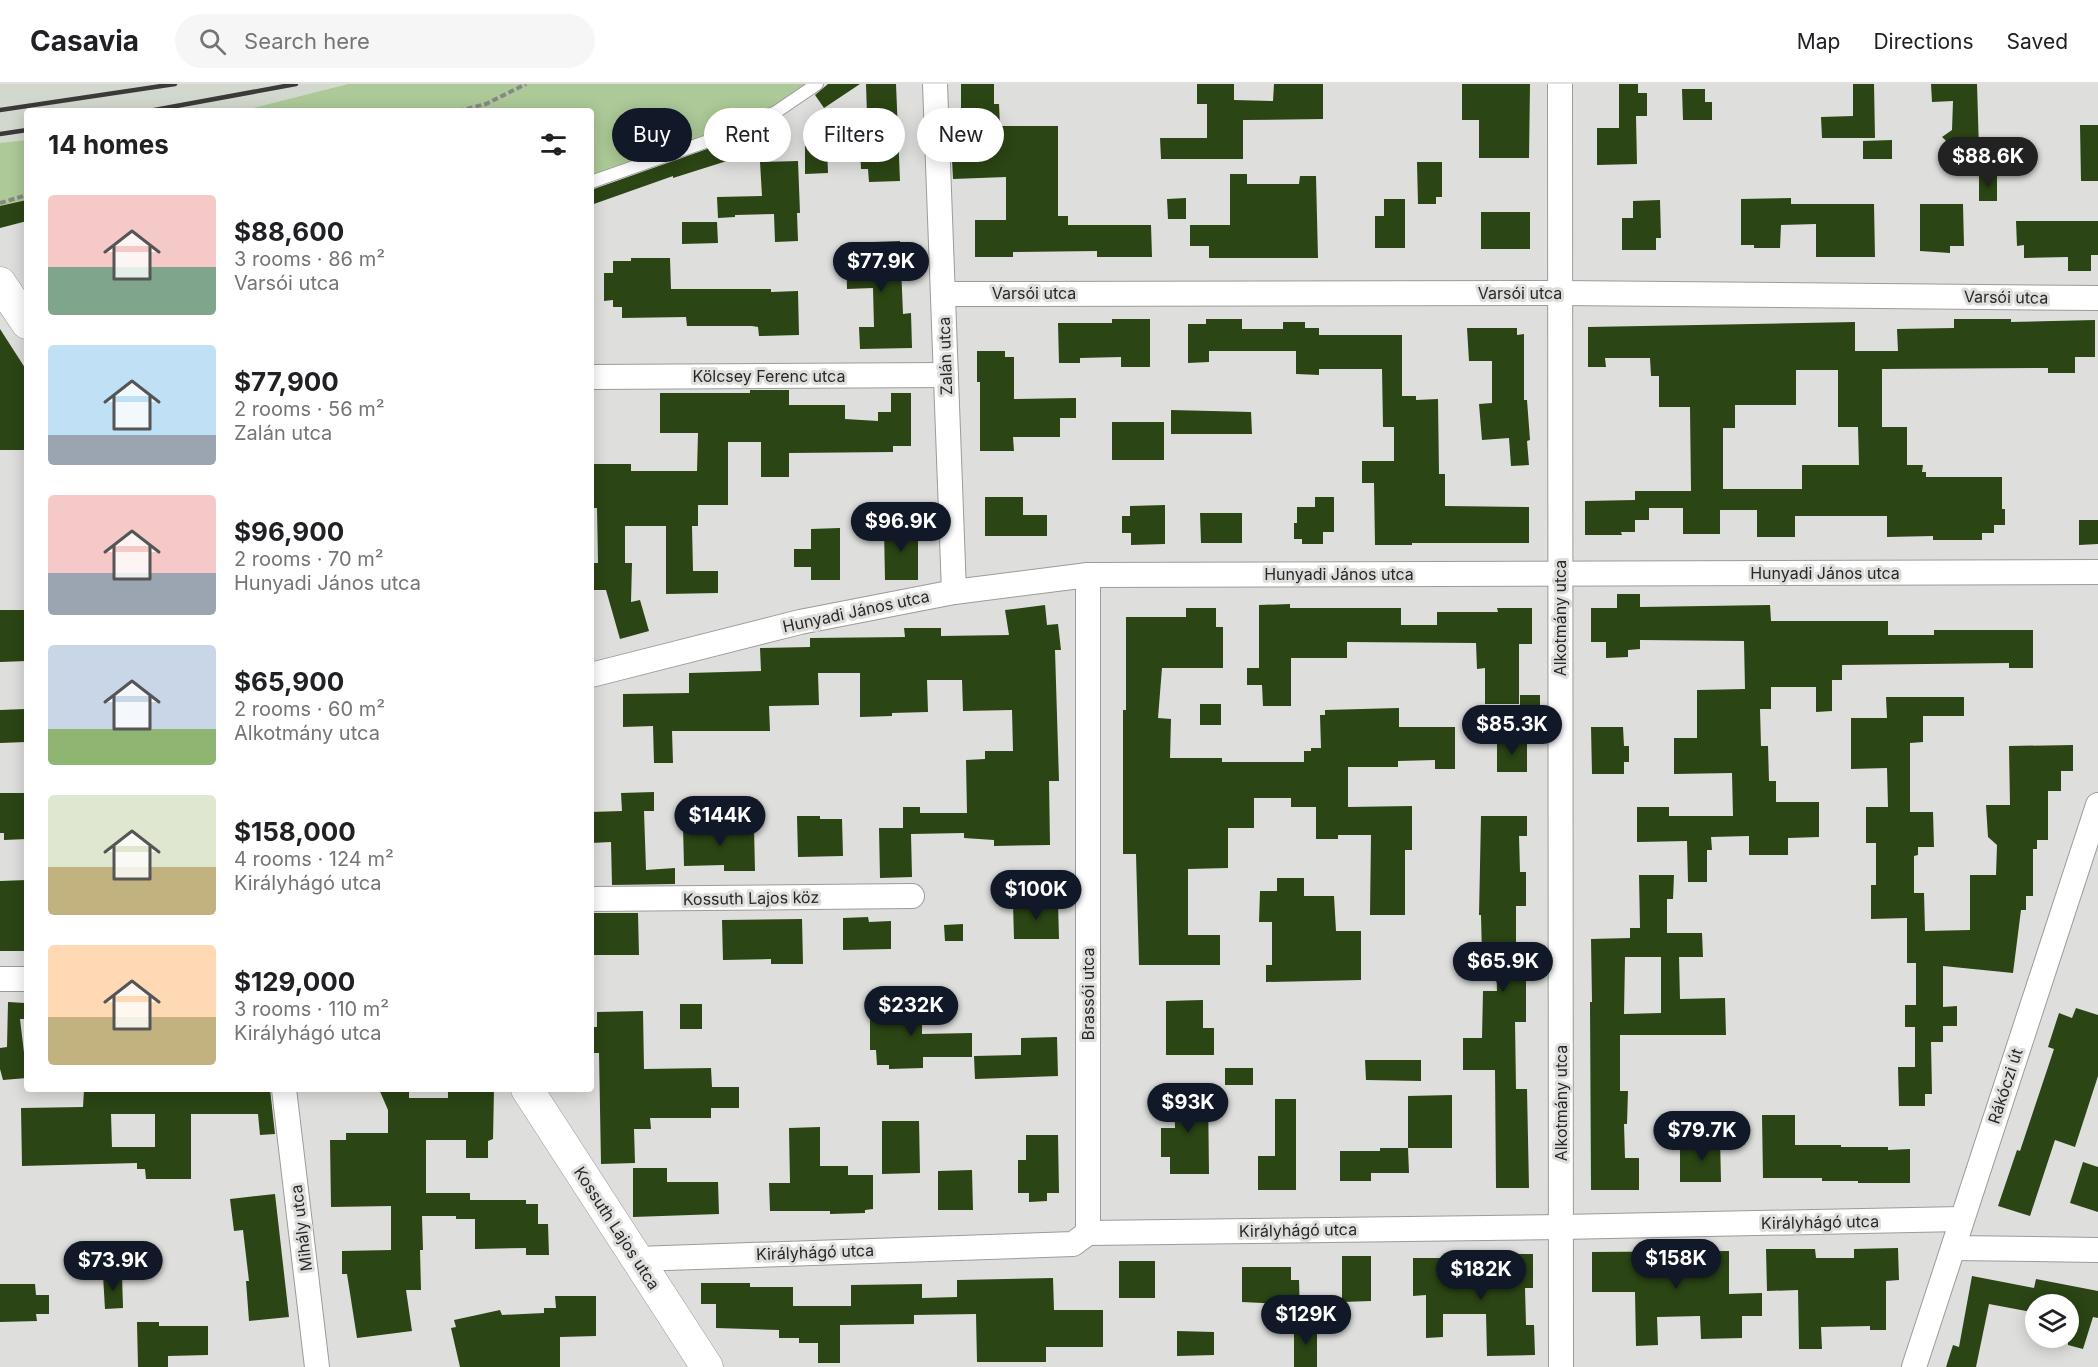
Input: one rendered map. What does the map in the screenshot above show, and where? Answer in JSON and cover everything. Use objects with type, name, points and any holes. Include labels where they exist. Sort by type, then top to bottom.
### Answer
[{"type":"street","name":"Zalán utca","points":[[935,84],[954,592]]},
{"type":"street","name":"Alkotmány utca","points":[[1560,84],[1561,1367]]},
{"type":"street","name":"Varsói utca","points":[[943,294],[1560,293],[2098,298]]},
{"type":"street","name":"Kölcsey Ferenc utca","points":[[594,377],[946,375]]},
{"type":"street","name":"Hunyadi János utca","points":[[594,674],[800,622],[954,592],[1088,575],[2098,572]]},
{"type":"street","name":"Brassói utca","points":[[1088,575],[1088,1233]]},
{"type":"street","name":"Rákóczi út","points":[[1914,1367],[2098,805]]},
{"type":"street","name":"Kossuth Lajos köz","points":[[594,899],[912,896]]},
{"type":"street","points":[[0,979],[24,979]]},
{"type":"street","name":"Mihály utca","points":[[284,1092],[317,1367]]},
{"type":"street","name":"Kossuth Lajos utca","points":[[529,1092],[707,1367]]},
{"type":"street","name":"Királyhágó utca","points":[[638,1258],[1073,1244],[1088,1233],[1961,1219]]},
{"type":"street","points":[[1953,1248],[2098,1250]]},
{"type":"lane","points":[[594,181],[711,140],[776,112],[817,84]]},
{"type":"path","points":[[470,108],[486,104],[526,84]]},
{"type":"path","points":[[0,203],[24,196]]},
{"type":"shaded area","points":[[0,84],[348,84],[253,108],[24,108],[24,140],[0,143]]},
{"type":"green space","points":[[348,84],[808,84],[774,108],[704,108],[704,137],[692,141],[692,108],[612,108],[612,162],[633,162],[594,176],[594,108],[253,108]]},
{"type":"green space","points":[[24,140],[24,202],[0,213],[0,143]]},
{"type":"building","points":[[828,84],[860,84],[824,108],[815,95]]},
{"type":"building","points":[[866,84],[896,84],[897,108],[867,108]]},
{"type":"building","points":[[961,84],[994,84],[994,104],[999,104],[999,108],[961,108]]},
{"type":"building","points":[[1197,84],[1234,84],[1234,100],[1273,101],[1274,84],[1323,84],[1323,119],[1243,120],[1243,159],[1161,159],[1160,138],[1207,138],[1207,104],[1197,104]]},
{"type":"building","points":[[1462,84],[1530,84],[1529,158],[1479,158],[1479,120],[1462,120]]},
{"type":"building","points":[[1619,84],[1638,84],[1638,93],[1647,93],[1647,116],[1636,116],[1637,164],[1597,165],[1597,128],[1619,128]]},
{"type":"building","points":[[1853,84],[1874,84],[1875,138],[1822,138],[1821,117],[1853,116]]},
{"type":"building","points":[[1931,84],[1977,84],[1979,150],[1956,150],[1942,137],[1952,130],[1953,101],[1932,102]]},
{"type":"building","points":[[1682,89],[1705,89],[1705,102],[1712,102],[1712,120],[1683,120]]},
{"type":"building","points":[[2080,125],[2098,125],[2098,181],[2081,181]]},
{"type":"building","points":[[1004,126],[1058,126],[1058,216],[1068,216],[1068,225],[1151,225],[1152,257],[1097,257],[1097,251],[1013,252],[1013,257],[975,257],[975,220],[1006,220],[1006,177],[953,179],[952,162],[1004,162]]},
{"type":"building","points":[[1892,140],[1892,159],[1863,159],[1863,141]]},
{"type":"building","points":[[704,150],[704,162],[724,162],[673,178],[673,176],[594,204],[594,189],[670,162],[692,162],[692,154]]},
{"type":"building","points":[[798,161],[800,213],[797,213],[798,241],[775,242],[774,214],[718,218],[717,197],[762,196],[760,162]]},
{"type":"building","points":[[805,162],[828,162],[828,173],[805,174]]},
{"type":"building","points":[[861,162],[899,162],[900,181],[869,182],[868,169],[861,169]]},
{"type":"building","points":[[1417,162],[1442,162],[1442,197],[1436,197],[1436,204],[1418,204]]},
{"type":"building","points":[[1230,174],[1247,174],[1247,184],[1299,184],[1300,176],[1316,176],[1318,258],[1209,258],[1209,246],[1190,246],[1190,225],[1230,225]]},
{"type":"building","points":[[1997,174],[1997,201],[1979,201],[1979,175]]},
{"type":"building","points":[[1186,198],[1186,219],[1168,219],[1167,199]]},
{"type":"building","points":[[1791,198],[1791,204],[1874,204],[1875,257],[1816,257],[1816,224],[1781,225],[1780,248],[1754,248],[1754,245],[1741,245],[1741,199]]},
{"type":"building","points":[[1384,199],[1405,199],[1405,248],[1375,248],[1375,216],[1384,216]]},
{"type":"building","points":[[1660,200],[1661,238],[1656,238],[1656,250],[1622,250],[1622,218],[1633,218],[1633,201]]},
{"type":"building","points":[[24,201],[24,222],[0,228],[0,206]]},
{"type":"building","points":[[1920,204],[1963,204],[1964,246],[1950,246],[1950,253],[1920,251]]},
{"type":"building","points":[[1481,212],[1530,212],[1530,249],[1481,249]]},
{"type":"building","points":[[2016,221],[2098,221],[2098,255],[2091,255],[2091,271],[2068,271],[2068,257],[2024,258],[2024,245],[2017,246]]},
{"type":"building","points":[[682,222],[717,222],[718,243],[682,244]]},
{"type":"building","points":[[900,241],[903,314],[911,313],[912,348],[860,349],[859,327],[874,327],[873,288],[847,289],[846,243]]},
{"type":"building","points":[[631,258],[670,258],[671,289],[798,291],[799,335],[759,336],[758,327],[752,326],[687,326],[686,317],[622,318],[622,307],[613,307],[613,300],[604,301],[604,273],[613,273],[613,261],[631,261]]},
{"type":"building","points":[[1112,319],[1150,319],[1150,367],[1121,367],[1121,357],[1080,358],[1080,363],[1059,363],[1058,323],[1112,323]]},
{"type":"building","points":[[1206,319],[1242,319],[1242,329],[1283,329],[1283,322],[1305,322],[1305,328],[1319,328],[1319,335],[1402,335],[1402,396],[1416,396],[1416,400],[1438,399],[1439,474],[1445,474],[1445,506],[1529,507],[1529,543],[1375,545],[1374,483],[1362,483],[1362,461],[1394,461],[1394,427],[1383,427],[1382,369],[1319,369],[1319,375],[1296,374],[1296,351],[1209,351],[1209,362],[1188,363],[1188,324],[1206,324]]},
{"type":"building","points":[[1954,319],[2011,319],[2011,322],[2095,320],[2095,357],[2075,357],[2075,373],[2048,373],[2048,368],[1882,369],[1882,427],[1907,427],[1907,465],[1923,465],[1922,472],[1926,472],[1926,477],[2002,477],[2002,509],[2005,509],[2005,525],[1994,525],[1994,533],[1982,533],[1982,540],[1933,540],[1933,536],[1887,537],[1887,516],[1795,516],[1795,537],[1757,537],[1757,510],[1720,510],[1720,534],[1683,534],[1683,508],[1649,508],[1649,520],[1635,520],[1635,532],[1621,532],[1622,535],[1585,535],[1585,501],[1635,500],[1635,491],[1691,491],[1690,407],[1659,407],[1659,376],[1651,376],[1650,358],[1605,358],[1606,367],[1588,367],[1588,327],[1855,322],[1855,351],[1898,351],[1897,329],[1954,328]],"holes":[[[1796,370],[1838,370],[1838,427],[1858,427],[1859,465],[1802,465],[1802,489],[1723,489],[1723,428],[1735,428],[1735,405],[1796,405]]]},
{"type":"building","points":[[1467,328],[1517,328],[1517,335],[1524,334],[1524,400],[1527,400],[1529,465],[1511,466],[1509,438],[1482,440],[1479,404],[1492,403],[1492,361],[1469,361]]},
{"type":"building","points":[[0,329],[24,366],[24,450],[0,450]]},
{"type":"building","points":[[977,351],[1005,351],[1005,357],[1014,357],[1014,399],[1076,398],[1076,418],[1060,418],[1060,437],[1013,437],[1014,451],[980,451],[980,382],[977,382]]},
{"type":"building","points":[[750,390],[789,390],[789,405],[845,405],[845,419],[878,421],[878,412],[891,412],[891,393],[911,393],[911,446],[893,446],[893,452],[789,453],[789,477],[761,477],[761,442],[728,442],[728,505],[698,505],[698,526],[692,526],[693,571],[718,571],[718,593],[666,594],[666,526],[625,526],[625,563],[632,563],[631,602],[640,600],[649,631],[620,639],[606,590],[594,590],[594,563],[598,563],[594,464],[631,464],[631,471],[697,471],[698,433],[660,433],[660,393],[750,393]]},
{"type":"building","points":[[1171,410],[1251,412],[1252,434],[1171,434]]},
{"type":"building","points":[[1112,422],[1164,422],[1164,460],[1112,460]]},
{"type":"building","points":[[985,497],[1023,497],[1023,515],[1047,515],[1047,536],[985,536]]},
{"type":"building","points":[[1315,497],[1334,497],[1334,532],[1323,532],[1323,544],[1302,544],[1302,539],[1294,539],[1297,507],[1315,507]]},
{"type":"building","points":[[1165,505],[1165,544],[1131,545],[1131,533],[1122,533],[1122,516],[1130,516],[1130,506]]},
{"type":"building","points":[[1200,513],[1242,513],[1242,543],[1201,543]]},
{"type":"building","points":[[2079,520],[2098,520],[2098,544],[2079,545]]},
{"type":"building","points":[[884,527],[918,527],[918,580],[885,580]]},
{"type":"building","points":[[840,528],[840,580],[811,580],[811,567],[794,567],[794,549],[811,549],[811,529]]},
{"type":"building","points":[[1617,594],[1640,594],[1640,607],[1770,605],[1771,621],[1888,621],[1888,635],[1934,635],[1934,630],[2033,630],[2033,668],[2009,668],[2009,663],[1842,665],[1842,680],[1832,680],[1832,711],[1816,712],[1816,687],[1771,687],[1771,709],[1760,709],[1761,746],[1768,746],[1769,781],[1776,781],[1776,802],[1819,802],[1819,837],[1788,838],[1788,855],[1749,855],[1749,836],[1711,837],[1712,850],[1707,850],[1707,882],[1688,882],[1687,841],[1637,842],[1637,807],[1669,807],[1669,816],[1733,816],[1732,773],[1674,774],[1674,738],[1697,738],[1697,690],[1745,689],[1744,641],[1640,640],[1640,649],[1628,650],[1628,657],[1606,658],[1606,642],[1591,642],[1591,608],[1617,608]]},
{"type":"building","points":[[1290,604],[1290,608],[1401,608],[1401,625],[1437,625],[1437,612],[1498,612],[1497,608],[1532,608],[1532,644],[1519,644],[1519,704],[1485,704],[1485,668],[1477,669],[1476,643],[1347,642],[1347,658],[1291,658],[1291,706],[1263,706],[1262,685],[1247,685],[1247,668],[1259,668],[1259,605]]},
{"type":"building","points":[[1045,605],[1047,625],[1058,624],[1061,650],[1055,650],[1059,781],[1049,781],[1050,845],[994,846],[994,840],[964,838],[964,833],[911,834],[912,877],[880,878],[879,828],[903,828],[903,807],[920,807],[920,813],[967,813],[966,760],[985,759],[985,751],[1013,751],[1012,710],[963,711],[962,680],[927,680],[928,712],[860,717],[860,673],[818,673],[819,705],[769,706],[770,731],[672,731],[673,763],[654,763],[653,726],[623,727],[623,694],[689,693],[689,673],[761,671],[760,648],[810,647],[810,638],[905,637],[904,628],[941,628],[941,636],[1009,635],[1005,610]]},
{"type":"building","points":[[1186,608],[1216,608],[1216,627],[1223,627],[1223,668],[1162,668],[1158,718],[1171,719],[1170,758],[1222,758],[1222,762],[1304,762],[1304,751],[1321,748],[1320,715],[1325,715],[1325,710],[1399,708],[1399,727],[1455,727],[1455,769],[1435,769],[1435,760],[1398,761],[1398,767],[1348,767],[1348,807],[1412,806],[1412,850],[1405,850],[1405,915],[1370,915],[1371,835],[1338,835],[1338,839],[1316,839],[1316,807],[1291,807],[1291,798],[1254,798],[1254,828],[1228,828],[1228,868],[1188,869],[1188,935],[1220,935],[1220,965],[1139,965],[1136,854],[1123,854],[1123,710],[1126,710],[1126,617],[1186,617]]},
{"type":"building","points":[[0,610],[24,610],[24,661],[0,662]]},
{"type":"building","points":[[1520,695],[1540,695],[1540,723],[1520,723]]},
{"type":"building","points":[[1886,697],[1964,697],[1964,716],[1923,716],[1923,742],[1910,743],[1910,812],[1933,812],[1934,847],[1918,847],[1918,855],[1914,856],[1914,893],[1924,893],[1925,931],[1970,930],[1970,875],[1996,875],[1997,845],[1988,837],[1986,805],[2010,805],[2009,746],[2073,745],[2073,771],[2061,771],[2061,791],[2048,791],[2048,840],[2037,840],[2037,849],[2033,849],[2033,896],[2026,896],[2026,910],[2021,910],[2013,973],[1943,966],[1943,1007],[1957,1006],[1957,1026],[1943,1026],[1943,1042],[1931,1042],[1932,1094],[1925,1094],[1925,1106],[1899,1106],[1898,1067],[1915,1067],[1915,1027],[1905,1027],[1905,1005],[1916,1005],[1916,963],[1907,963],[1907,918],[1871,919],[1871,885],[1876,885],[1876,843],[1866,843],[1866,807],[1888,807],[1887,768],[1851,769],[1851,718],[1887,718]]},
{"type":"building","points":[[1200,704],[1221,704],[1221,725],[1200,725]]},
{"type":"building","points":[[24,709],[24,742],[0,743],[0,710]]},
{"type":"building","points":[[1591,727],[1623,727],[1624,746],[1629,746],[1629,762],[1624,762],[1624,774],[1592,774]]},
{"type":"building","points":[[1527,740],[1527,772],[1497,772],[1497,741]]},
{"type":"building","points":[[654,792],[654,811],[644,811],[646,870],[675,868],[675,884],[612,885],[611,842],[594,843],[594,812],[622,811],[621,793]]},
{"type":"building","points":[[0,793],[24,793],[24,839],[4,840],[4,833],[0,833]]},
{"type":"building","points":[[797,816],[842,819],[843,856],[798,857]]},
{"type":"building","points":[[1481,816],[1527,816],[1527,836],[1519,836],[1520,872],[1526,872],[1526,906],[1516,906],[1516,950],[1526,950],[1526,1022],[1515,1022],[1516,1089],[1527,1089],[1529,1188],[1496,1188],[1495,1070],[1463,1070],[1463,1038],[1482,1038],[1483,991],[1497,991],[1496,957],[1482,957],[1481,915],[1479,915]]},
{"type":"building","points":[[683,826],[754,827],[755,871],[724,871],[724,865],[684,866]]},
{"type":"building","points":[[1639,875],[1674,875],[1673,899],[1667,899],[1667,933],[1702,933],[1703,957],[1679,957],[1680,999],[1725,998],[1726,1035],[1620,1035],[1620,1091],[1628,1091],[1627,1124],[1624,1124],[1625,1158],[1639,1158],[1639,1190],[1591,1190],[1591,939],[1630,938],[1630,928],[1640,928]],"holes":[[[1625,957],[1661,957],[1661,1013],[1624,1014]]]},
{"type":"building","points":[[1277,878],[1304,878],[1304,896],[1334,896],[1336,931],[1361,931],[1361,980],[1266,982],[1266,965],[1272,965],[1272,922],[1259,922],[1260,891],[1277,891]]},
{"type":"building","points":[[24,880],[24,951],[0,951],[0,881]]},
{"type":"building","points":[[1058,902],[1059,939],[1014,939],[1013,903]]},
{"type":"building","points":[[594,913],[638,913],[639,955],[594,955]]},
{"type":"building","points":[[868,917],[869,922],[891,921],[891,949],[843,950],[843,918]]},
{"type":"building","points":[[802,919],[803,964],[771,964],[771,959],[723,960],[722,920]]},
{"type":"building","points":[[963,924],[963,941],[945,941],[944,925]]},
{"type":"building","points":[[919,993],[919,1009],[922,1009],[922,1034],[972,1033],[972,1057],[923,1057],[923,1068],[889,1069],[889,1065],[877,1065],[876,1050],[870,1050],[870,1013],[880,1013],[880,1004],[900,1004],[900,994]]},
{"type":"building","points":[[1203,1000],[1203,1028],[1214,1028],[1214,1055],[1166,1055],[1166,1001]]},
{"type":"building","points":[[8,1002],[24,1003],[24,1019],[20,1019],[24,1078],[3,1080],[0,1069],[0,1048],[7,1047]]},
{"type":"building","points":[[680,1004],[702,1004],[702,1029],[680,1029]]},
{"type":"building","points":[[2076,1008],[2098,1015],[2098,1076],[2075,1147],[2055,1140],[2030,1216],[1998,1206],[2017,1150],[2020,1151],[2054,1049],[2048,1047],[2059,1013],[2072,1018]]},
{"type":"building","points":[[643,1011],[644,1069],[711,1068],[712,1087],[739,1087],[739,1108],[711,1108],[711,1118],[650,1118],[651,1129],[634,1129],[635,1163],[601,1164],[599,1053],[594,1053],[594,1027],[597,1027],[597,1012]]},
{"type":"building","points":[[1057,1037],[1058,1076],[975,1079],[974,1056],[1021,1055],[1021,1038]]},
{"type":"building","points":[[1365,1060],[1421,1060],[1421,1081],[1366,1080]]},
{"type":"building","points":[[1225,1068],[1253,1068],[1253,1085],[1225,1085]]},
{"type":"building","points":[[1174,1089],[1208,1089],[1209,1174],[1170,1174],[1170,1157],[1161,1157],[1161,1128],[1175,1128]]},
{"type":"building","points":[[84,1092],[270,1092],[275,1134],[260,1135],[258,1114],[191,1114],[191,1179],[146,1179],[145,1169],[137,1169],[137,1163],[22,1166],[21,1108],[83,1107]],"holes":[[[111,1114],[155,1114],[155,1147],[112,1147]]]},
{"type":"building","points":[[380,1092],[409,1092],[409,1098],[448,1098],[448,1092],[494,1092],[493,1139],[488,1141],[488,1158],[466,1158],[466,1140],[426,1140],[426,1193],[470,1193],[470,1200],[526,1200],[526,1204],[538,1204],[538,1224],[548,1224],[549,1255],[526,1255],[526,1248],[475,1249],[475,1219],[456,1219],[456,1216],[422,1216],[421,1290],[406,1290],[412,1331],[357,1338],[347,1274],[342,1274],[342,1251],[391,1250],[391,1206],[331,1207],[330,1140],[346,1140],[346,1133],[388,1133],[388,1110]]},
{"type":"building","points":[[1452,1095],[1452,1148],[1408,1148],[1408,1096]]},
{"type":"building","points":[[1275,1099],[1296,1099],[1296,1190],[1258,1190],[1258,1156],[1275,1156]]},
{"type":"building","points":[[1762,1115],[1795,1115],[1795,1145],[1910,1149],[1910,1183],[1822,1181],[1822,1178],[1763,1178]]},
{"type":"building","points":[[882,1121],[919,1121],[920,1173],[882,1174]]},
{"type":"building","points":[[820,1127],[820,1166],[848,1166],[848,1175],[873,1175],[873,1209],[865,1210],[865,1213],[830,1214],[830,1211],[770,1211],[769,1183],[790,1183],[789,1128]]},
{"type":"building","points":[[1026,1135],[1058,1135],[1059,1193],[1047,1193],[1047,1201],[1029,1202],[1029,1193],[1018,1193],[1018,1160],[1026,1160]]},
{"type":"building","points":[[1700,1137],[1720,1137],[1721,1182],[1680,1182],[1680,1147],[1701,1147]]},
{"type":"building","points":[[1380,1148],[1408,1148],[1409,1173],[1371,1173],[1371,1181],[1340,1181],[1340,1151],[1380,1151]]},
{"type":"building","points":[[2083,1162],[2098,1167],[2098,1212],[2070,1203]]},
{"type":"building","points":[[633,1168],[667,1168],[667,1182],[718,1182],[719,1214],[633,1217]]},
{"type":"building","points":[[972,1170],[973,1210],[938,1210],[938,1171]]},
{"type":"building","points":[[275,1194],[289,1317],[249,1321],[246,1281],[249,1281],[243,1230],[234,1231],[230,1199]]},
{"type":"building","points":[[1898,1248],[1899,1280],[1886,1281],[1886,1330],[1870,1330],[1870,1326],[1821,1327],[1822,1349],[1799,1349],[1798,1290],[1767,1291],[1766,1249],[1815,1249],[1816,1258],[1854,1258],[1854,1249]]},
{"type":"building","points":[[1729,1251],[1729,1294],[1762,1293],[1762,1316],[1742,1316],[1742,1338],[1701,1339],[1700,1316],[1657,1317],[1658,1345],[1636,1346],[1635,1292],[1592,1292],[1592,1252]]},
{"type":"building","points":[[1496,1254],[1533,1254],[1533,1288],[1525,1288],[1526,1325],[1534,1325],[1535,1355],[1487,1356],[1486,1314],[1443,1314],[1443,1337],[1426,1338],[1426,1295],[1413,1296],[1413,1258],[1451,1258],[1451,1288],[1491,1288],[1491,1268],[1496,1269]]},
{"type":"building","points":[[1342,1256],[1371,1256],[1371,1301],[1342,1302]]},
{"type":"building","points":[[1119,1261],[1155,1261],[1155,1298],[1119,1298]]},
{"type":"building","points":[[1242,1267],[1291,1267],[1291,1280],[1299,1280],[1300,1315],[1279,1315],[1279,1304],[1242,1302]]},
{"type":"building","points":[[103,1275],[122,1275],[123,1308],[105,1309]]},
{"type":"building","points":[[1972,1276],[2034,1288],[2036,1279],[2098,1291],[2098,1318],[2093,1317],[2083,1349],[2079,1348],[2079,1294],[2025,1294],[2025,1311],[1989,1304],[1976,1367],[1946,1367],[1953,1345],[1959,1347]]},
{"type":"building","points":[[1053,1278],[1054,1310],[1103,1310],[1103,1347],[1046,1347],[1046,1362],[977,1362],[976,1314],[914,1315],[914,1324],[840,1325],[840,1363],[818,1363],[818,1343],[799,1343],[799,1338],[779,1338],[779,1330],[716,1328],[716,1304],[701,1304],[701,1283],[750,1283],[750,1287],[793,1287],[793,1306],[851,1306],[851,1285],[922,1284],[922,1298],[957,1297],[957,1280]]},
{"type":"building","points":[[0,1284],[35,1284],[36,1295],[49,1295],[49,1314],[36,1314],[37,1321],[0,1322]]},
{"type":"building","points":[[555,1296],[596,1296],[596,1336],[560,1337],[560,1367],[460,1367],[451,1328],[456,1327],[454,1320],[500,1310],[502,1315],[544,1313],[544,1308],[556,1308]]},
{"type":"building","points":[[137,1322],[159,1322],[159,1326],[208,1326],[208,1355],[168,1356],[168,1367],[138,1367]]},
{"type":"building","points":[[1317,1324],[1317,1367],[1294,1367],[1294,1325]]},
{"type":"building","points":[[1177,1331],[1214,1332],[1214,1355],[1177,1356]]},
{"type":"railway","points":[[0,110],[175,84]]},
{"type":"railway","points":[[165,108],[296,84]]},
{"type":"railway","points":[[0,134],[24,130]]}]
